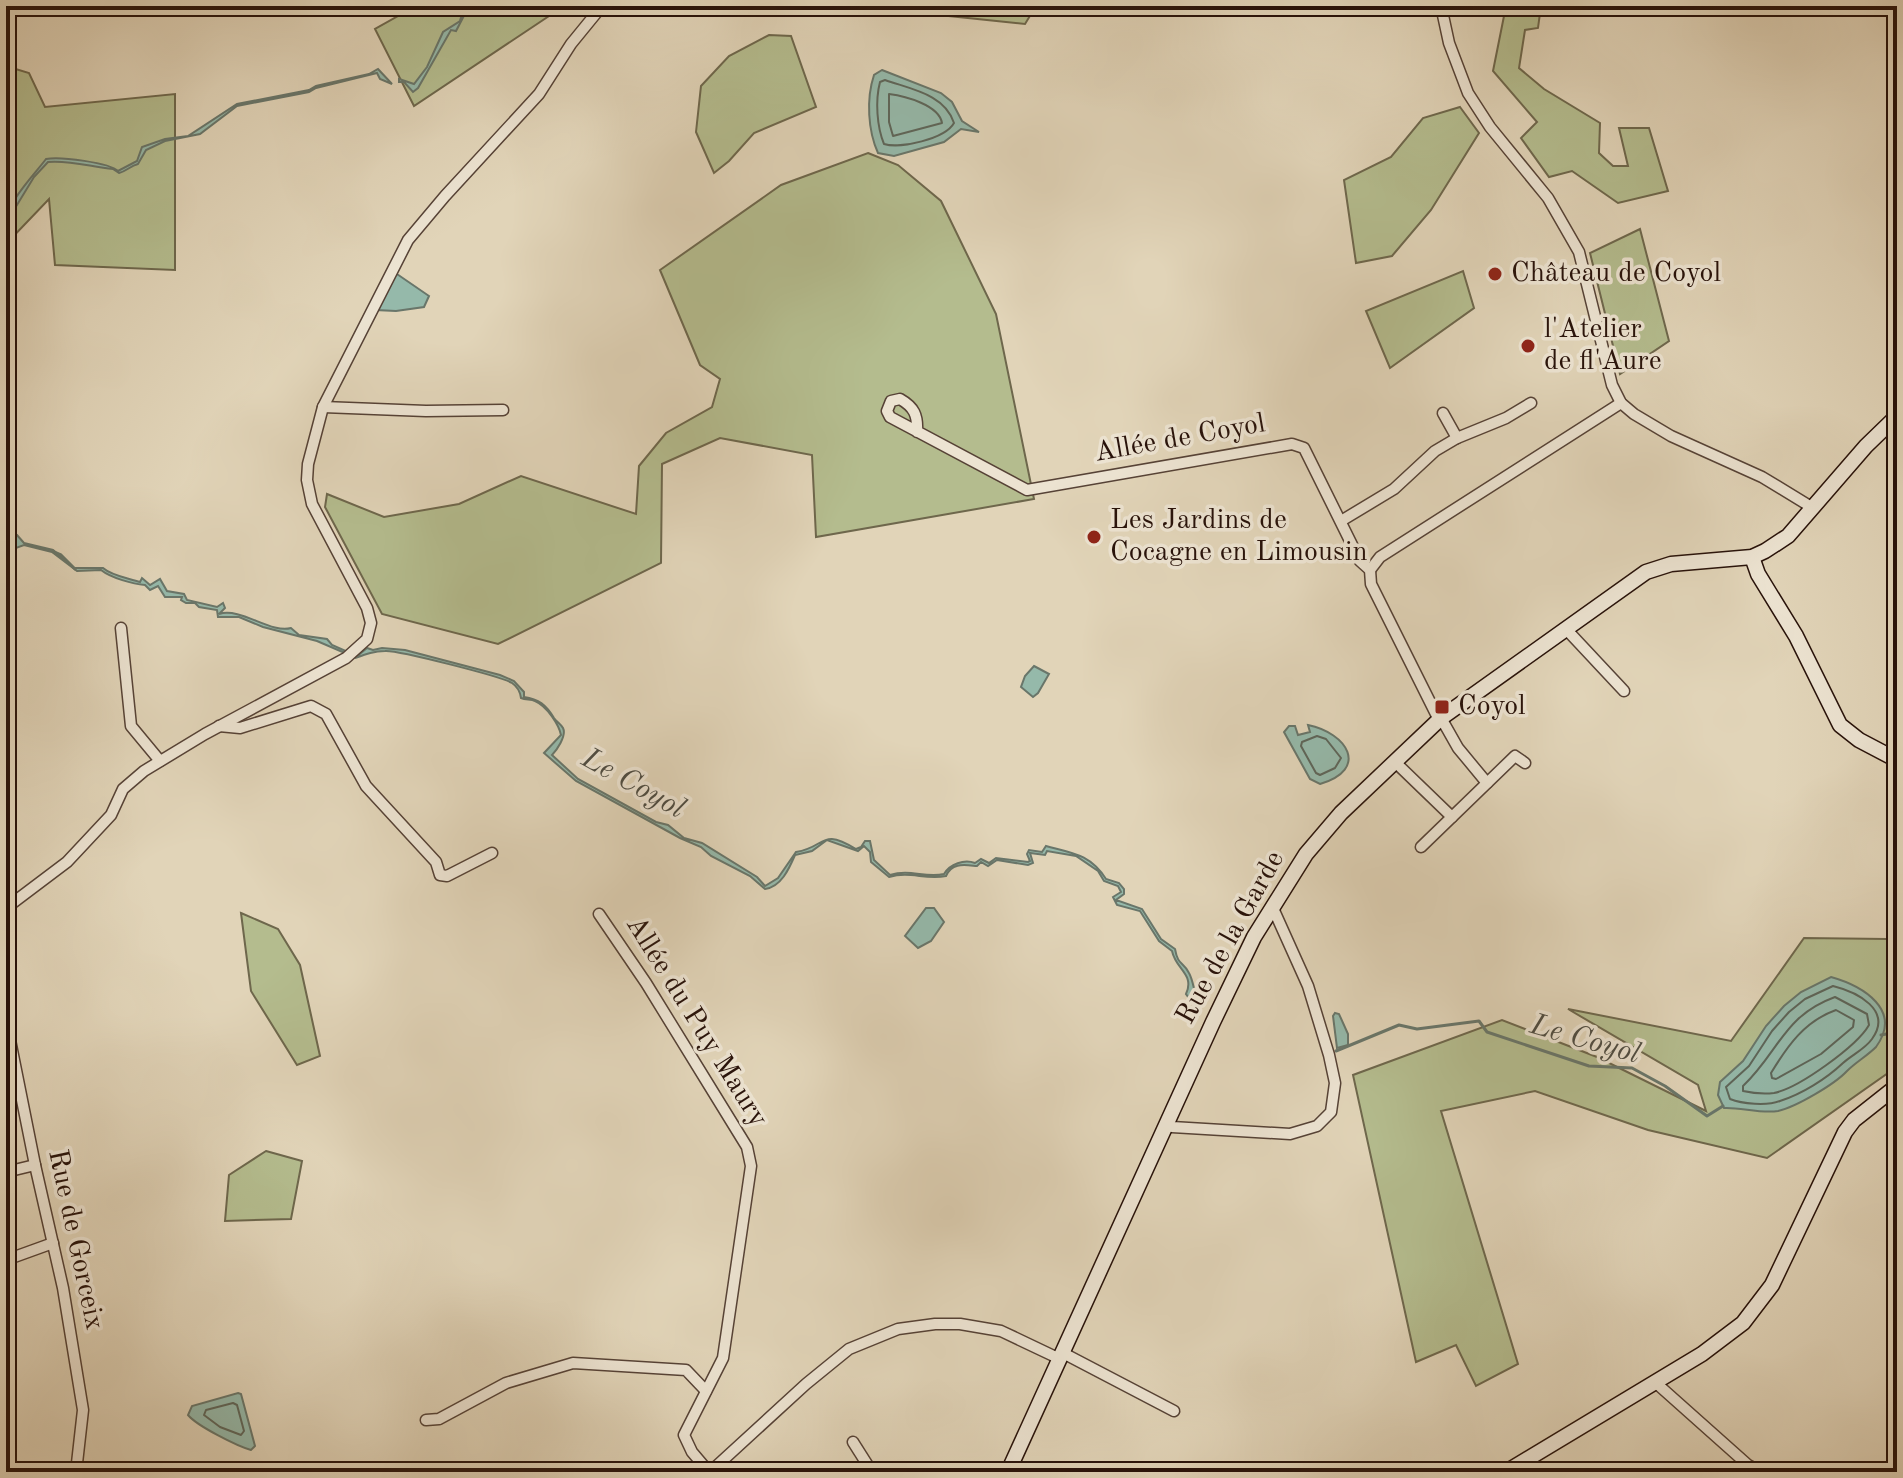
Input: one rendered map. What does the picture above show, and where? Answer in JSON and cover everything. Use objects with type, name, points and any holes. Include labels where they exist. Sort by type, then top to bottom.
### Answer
[{"type":"main road","name":"Rue de la Garde","points":[[1008,1472],[1165,1124],[1254,937],[1306,854],[1332,823],[1440,719],[1646,572],[1658,567],[1752,557],[1788,536],[1866,446],[1897,416]]},
{"type":"main road","points":[[1752,557],[1758,574],[1796,636],[1840,725],[1859,740],[1897,760]]},
{"type":"main road","points":[[1506,1472],[1656,1383],[1743,1323],[1772,1285],[1845,1132],[1854,1120],[1897,1086]]},
{"type":"street","points":[[6,908],[67,862],[111,815],[123,789],[144,771],[219,726],[346,658],[367,639],[371,623],[367,608],[312,504],[307,480],[308,464],[323,407],[408,240],[539,94],[571,44],[602,6]]},
{"type":"street","points":[[1441,6],[1449,43],[1468,93],[1490,127],[1548,198],[1579,252],[1612,385],[1621,403],[1671,436],[1762,477],[1813,508]]},
{"type":"street","points":[[1341,521],[1394,489],[1435,451],[1531,403]]},
{"type":"street","points":[[1370,570],[1380,557],[1621,403]]},
{"type":"street","points":[[323,407],[503,410]]},
{"type":"street","points":[[1443,413],[1457,438]]},
{"type":"street","name":"Allée de Coyol","points":[[917,432],[1027,490],[1292,444],[1304,448],[1360,561],[1370,570],[1371,584],[1440,719],[1458,748],[1487,783]]},
{"type":"street","points":[[121,628],[131,726],[160,761]]},
{"type":"street","points":[[1566,629],[1624,691]]},
{"type":"street","points":[[219,726],[240,728],[311,706],[326,714],[366,786],[436,862],[440,875],[447,876],[492,853]]},
{"type":"street","points":[[1421,847],[1515,756],[1525,763]]},
{"type":"street","points":[[1395,762],[1452,817]]},
{"type":"street","points":[[1165,1124],[1184,1128],[1290,1134],[1317,1126],[1331,1112],[1335,1083],[1329,1055],[1308,986],[1272,906]]},
{"type":"street","name":"Allée du Puy Maury","points":[[599,914],[646,983],[747,1147],[751,1166],[723,1358],[684,1435],[692,1452],[709,1472]]},
{"type":"street","name":"Rue de Gorceix","points":[[6,1020],[63,1288],[83,1410],[76,1472]]},
{"type":"street","points":[[6,1172],[35,1165]]},
{"type":"street","points":[[6,1260],[53,1243]]},
{"type":"street","points":[[709,1472],[849,1349],[898,1329],[935,1324],[960,1324],[1001,1331],[1061,1356],[1174,1411]]},
{"type":"street","points":[[426,1420],[439,1419],[506,1383],[573,1363],[686,1370],[706,1391]]},
{"type":"street","points":[[1656,1383],[1748,1465],[1761,1472]]},
{"type":"street","points":[[853,1442],[872,1472]]},
{"type":"shaded area","points":[[416,6],[564,6],[414,106],[375,29]]},
{"type":"shaded area","points":[[882,6],[1036,6],[1025,24],[882,9]]},
{"type":"shaded area","points":[[1506,6],[1541,6],[1538,28],[1525,30],[1519,68],[1544,89],[1600,123],[1599,153],[1613,166],[1628,166],[1619,128],[1649,128],[1668,191],[1618,203],[1572,171],[1549,177],[1521,138],[1537,122],[1493,71]]},
{"type":"shaded area","points":[[769,35],[791,36],[816,107],[754,133],[714,173],[696,132],[701,86],[729,56]]},
{"type":"shaded area","points":[[9,67],[29,73],[45,107],[175,94],[175,270],[55,265],[49,199],[6,244],[6,93]]},
{"type":"shaded area","points":[[1460,107],[1479,133],[1431,210],[1392,256],[1356,263],[1344,180],[1391,157],[1423,118]]},
{"type":"shaded area","points":[[868,153],[898,165],[941,201],[996,314],[1034,499],[816,537],[812,455],[720,438],[662,464],[661,563],[498,644],[382,614],[325,507],[327,494],[384,517],[459,504],[521,476],[636,514],[639,466],[666,433],[712,407],[720,379],[700,365],[660,270],[781,185]]},
{"type":"shaded area","points":[[1640,229],[1669,341],[1620,374],[1590,253]]},
{"type":"shaded area","points":[[1463,271],[1474,308],[1390,368],[1366,311]]},
{"type":"shaded area","points":[[241,913],[278,929],[300,965],[320,1056],[297,1065],[251,991]]},
{"type":"shaded area","points":[[1897,929],[1897,1062],[1888,1073],[1767,1158],[1648,1130],[1535,1091],[1441,1111],[1518,1364],[1476,1386],[1456,1345],[1416,1362],[1353,1075],[1502,1020],[1597,1057],[1706,1111],[1698,1085],[1568,1009],[1731,1041],[1804,938],[1887,939]]},
{"type":"shaded area","points":[[266,1151],[302,1161],[291,1219],[225,1221],[229,1175]]},
{"type":"water","points":[[464,6],[469,6],[456,31],[451,30],[418,88],[413,92],[404,82],[399,82],[399,79],[414,84],[427,67],[443,32],[460,21]]},
{"type":"water","points":[[378,69],[392,84],[380,79],[377,73],[309,92],[237,106],[200,134],[165,141],[146,150],[138,164],[119,173],[113,169],[81,164],[48,162],[34,177],[6,223],[15,198],[46,159],[84,161],[105,165],[118,171],[137,161],[142,147],[165,139],[188,136],[237,104],[309,90]]},
{"type":"water","points":[[882,70],[941,93],[952,102],[962,121],[979,132],[961,129],[944,142],[894,156],[878,153],[872,135],[869,104],[874,75]]},
{"type":"water","points":[[394,272],[429,296],[424,307],[376,310]]},
{"type":"water","points":[[6,534],[17,535],[24,543],[53,550],[73,568],[52,552],[24,545],[16,548],[14,540]]},
{"type":"water","points":[[73,568],[103,568],[140,582],[142,578],[150,585],[160,579],[167,591],[184,594],[187,600],[217,607],[223,603],[225,608],[219,614],[237,614],[274,627],[291,628],[299,635],[327,639],[332,645],[348,652],[239,617],[218,617],[217,610],[186,603],[181,600],[182,597],[165,597],[158,586],[150,590],[145,585],[110,576],[101,570],[77,571]]},
{"type":"water","points":[[367,648],[405,650],[514,681],[524,692],[524,697],[542,703],[562,727],[562,739],[552,755],[578,779],[656,822],[668,825],[684,838],[702,843],[757,877],[765,886],[778,878],[796,852],[829,839],[836,839],[856,849],[865,841],[870,841],[874,860],[890,875],[944,874],[958,863],[975,863],[981,859],[989,863],[996,858],[1028,862],[1029,850],[1042,852],[1046,846],[1080,856],[1094,864],[1106,879],[1119,883],[1124,894],[1116,900],[1142,909],[1161,939],[1175,949],[1187,969],[1197,999],[1189,998],[1186,994],[1187,977],[1172,951],[1159,941],[1140,911],[1117,905],[1113,897],[1121,892],[1118,886],[1104,881],[1098,871],[1076,856],[1047,851],[1045,855],[1030,853],[1033,863],[1028,865],[997,860],[988,866],[981,862],[977,866],[955,866],[946,876],[889,877],[871,862],[870,852],[864,846],[858,851],[827,840],[812,851],[795,855],[780,881],[765,889],[750,876],[711,856],[701,847],[576,781],[544,753],[561,735],[555,721],[539,703],[521,698],[512,683],[394,652],[377,652],[355,658]]},
{"type":"water","points":[[1034,666],[1049,674],[1033,697],[1021,687]]},
{"type":"water","points":[[1308,725],[1333,735],[1347,752],[1345,770],[1320,784],[1310,779],[1284,732],[1289,726],[1295,726],[1298,735],[1310,732]]},
{"type":"water","points":[[926,908],[934,908],[944,922],[931,941],[918,948],[905,936]]},
{"type":"water","points":[[1831,977],[1866,993],[1882,1011],[1885,1022],[1883,1034],[1876,1047],[1834,1082],[1786,1109],[1765,1112],[1724,1108],[1718,1095],[1720,1082],[1743,1061],[1766,1026],[1784,1006],[1801,992]]},
{"type":"water","points":[[1339,1014],[1348,1034],[1348,1045],[1337,1048],[1333,1016]]},
{"type":"water","points":[[241,1394],[255,1446],[251,1450],[200,1425],[188,1415],[192,1406]]},
{"type":"waterway","name":"Le Coyol","points":[[54,552],[75,569]]},
{"type":"waterway","name":"Le Coyol","points":[[1336,1051],[1399,1025],[1417,1029],[1479,1021],[1487,1032],[1589,1066],[1632,1068],[1665,1086],[1707,1116],[1723,1106]]},
{"type":"waterway","name":"Le Coyol","points":[[1881,1035],[1897,1032]]},
{"type":"place","name":"Château de Coyol","points":[[1495,274]]},
{"type":"place","name":"l'Atelier de fl'Aure","points":[[1528,346]]},
{"type":"place","name":"Les Jardins de Cocagne en Limousin","points":[[1094,537]]},
{"type":"place","name":"Coyol","points":[[1442,707]]}]
